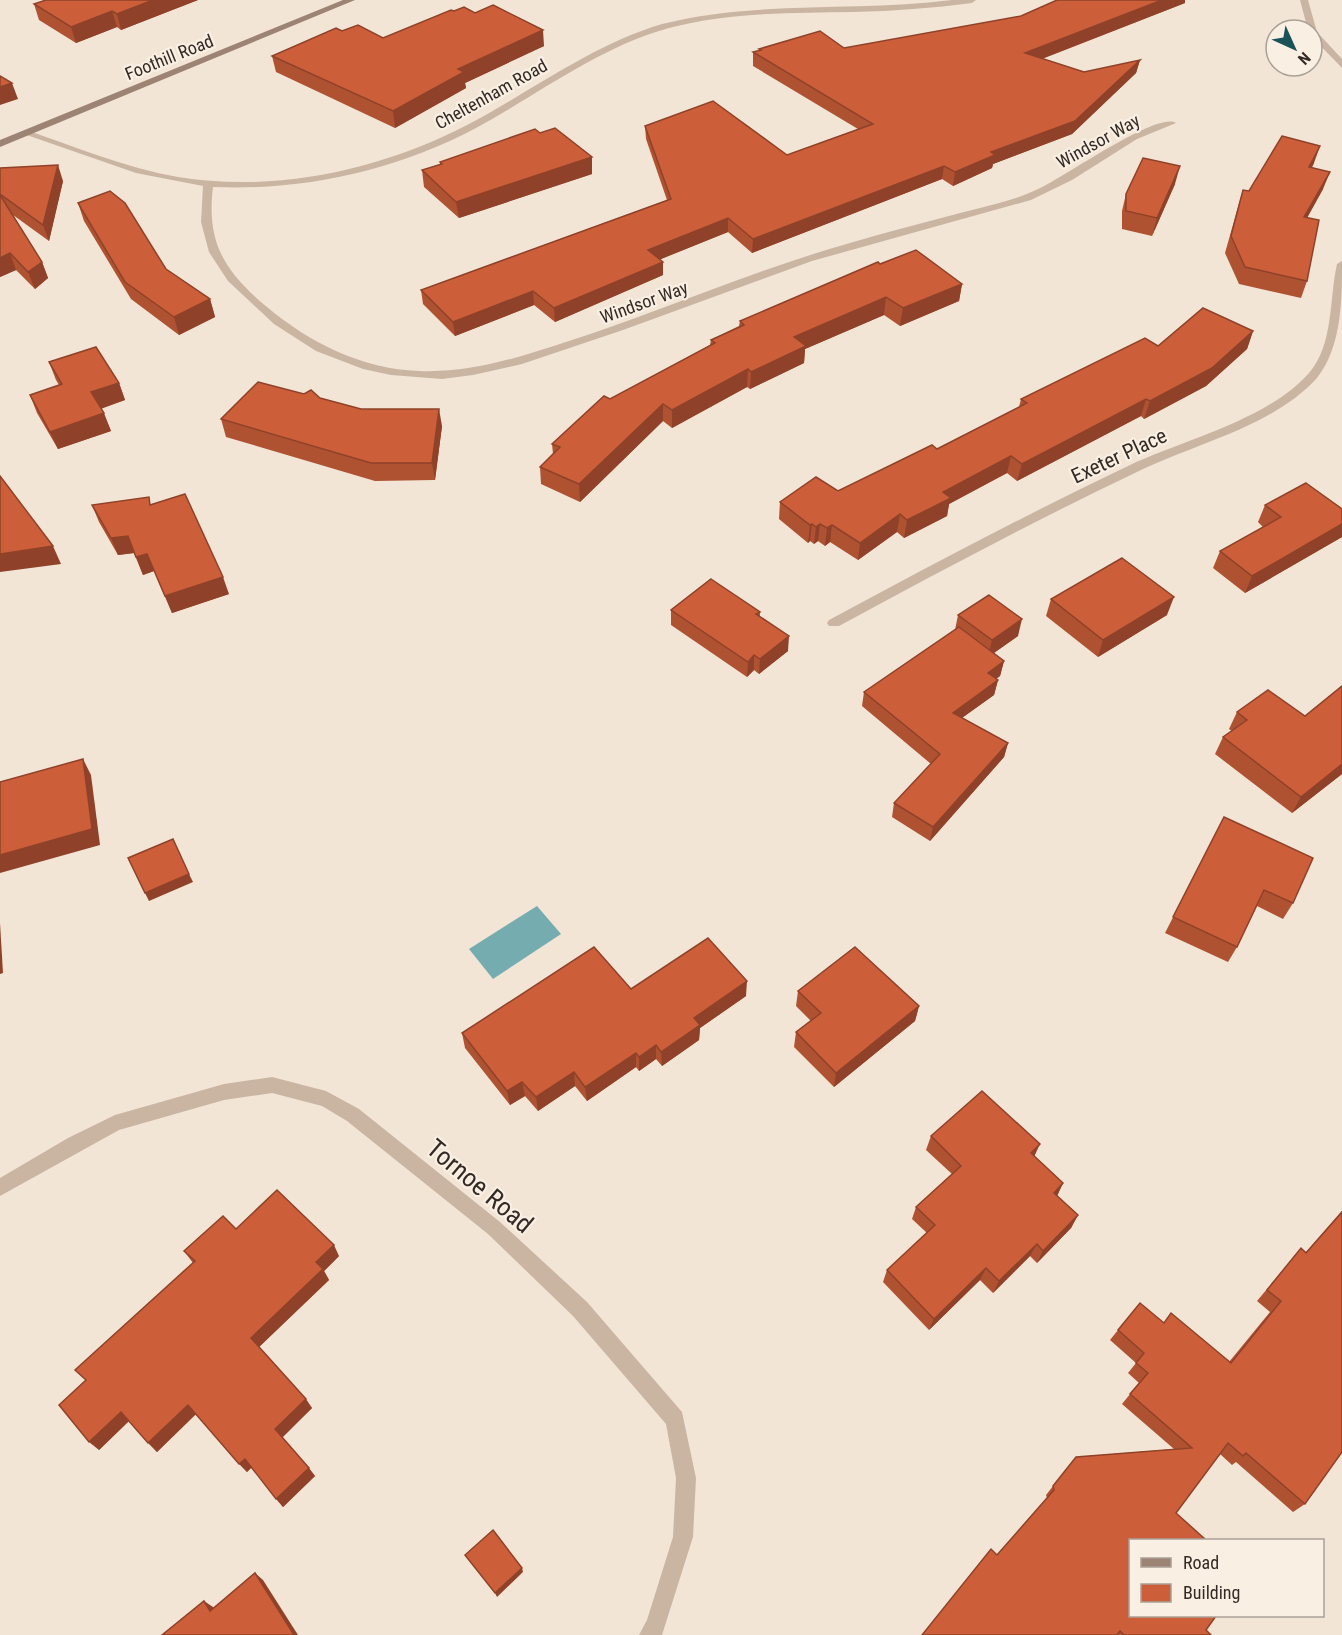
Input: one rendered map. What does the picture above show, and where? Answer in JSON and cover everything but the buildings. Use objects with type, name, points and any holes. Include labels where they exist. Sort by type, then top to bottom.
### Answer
[{"type":"main road","name":"Foothill Road","points":[[0,144],[351,0]]},
{"type":"street","name":"Cheltenham Road","points":[[26,133],[154,175],[208,184],[253,185],[298,181],[351,171],[400,157],[471,127],[582,62],[628,40],[667,26],[706,17],[756,12],[938,4],[972,0]]},
{"type":"street","points":[[1304,0],[1313,33],[1342,65]]},
{"type":"street","name":"Windsor Way","points":[[208,184],[204,206],[206,236],[218,260],[238,287],[267,313],[300,337],[341,359],[356,364],[394,373],[458,374],[494,369],[599,336],[791,265],[875,238],[1028,198],[1075,174],[1136,136],[1171,123]]},
{"type":"street","name":"Exeter Place","points":[[834,623],[958,556],[1106,482],[1269,408],[1294,393],[1313,375],[1327,356],[1335,336],[1337,282],[1342,264]]},
{"type":"street","name":"Tornoe Road","points":[[0,1188],[74,1144],[115,1123],[224,1092],[272,1085],[326,1099],[353,1114],[494,1228],[572,1300],[675,1419],[686,1478],[683,1537],[656,1624],[650,1635]]},
{"type":"water","points":[[537,906],[561,934],[493,979],[469,949]]}]
